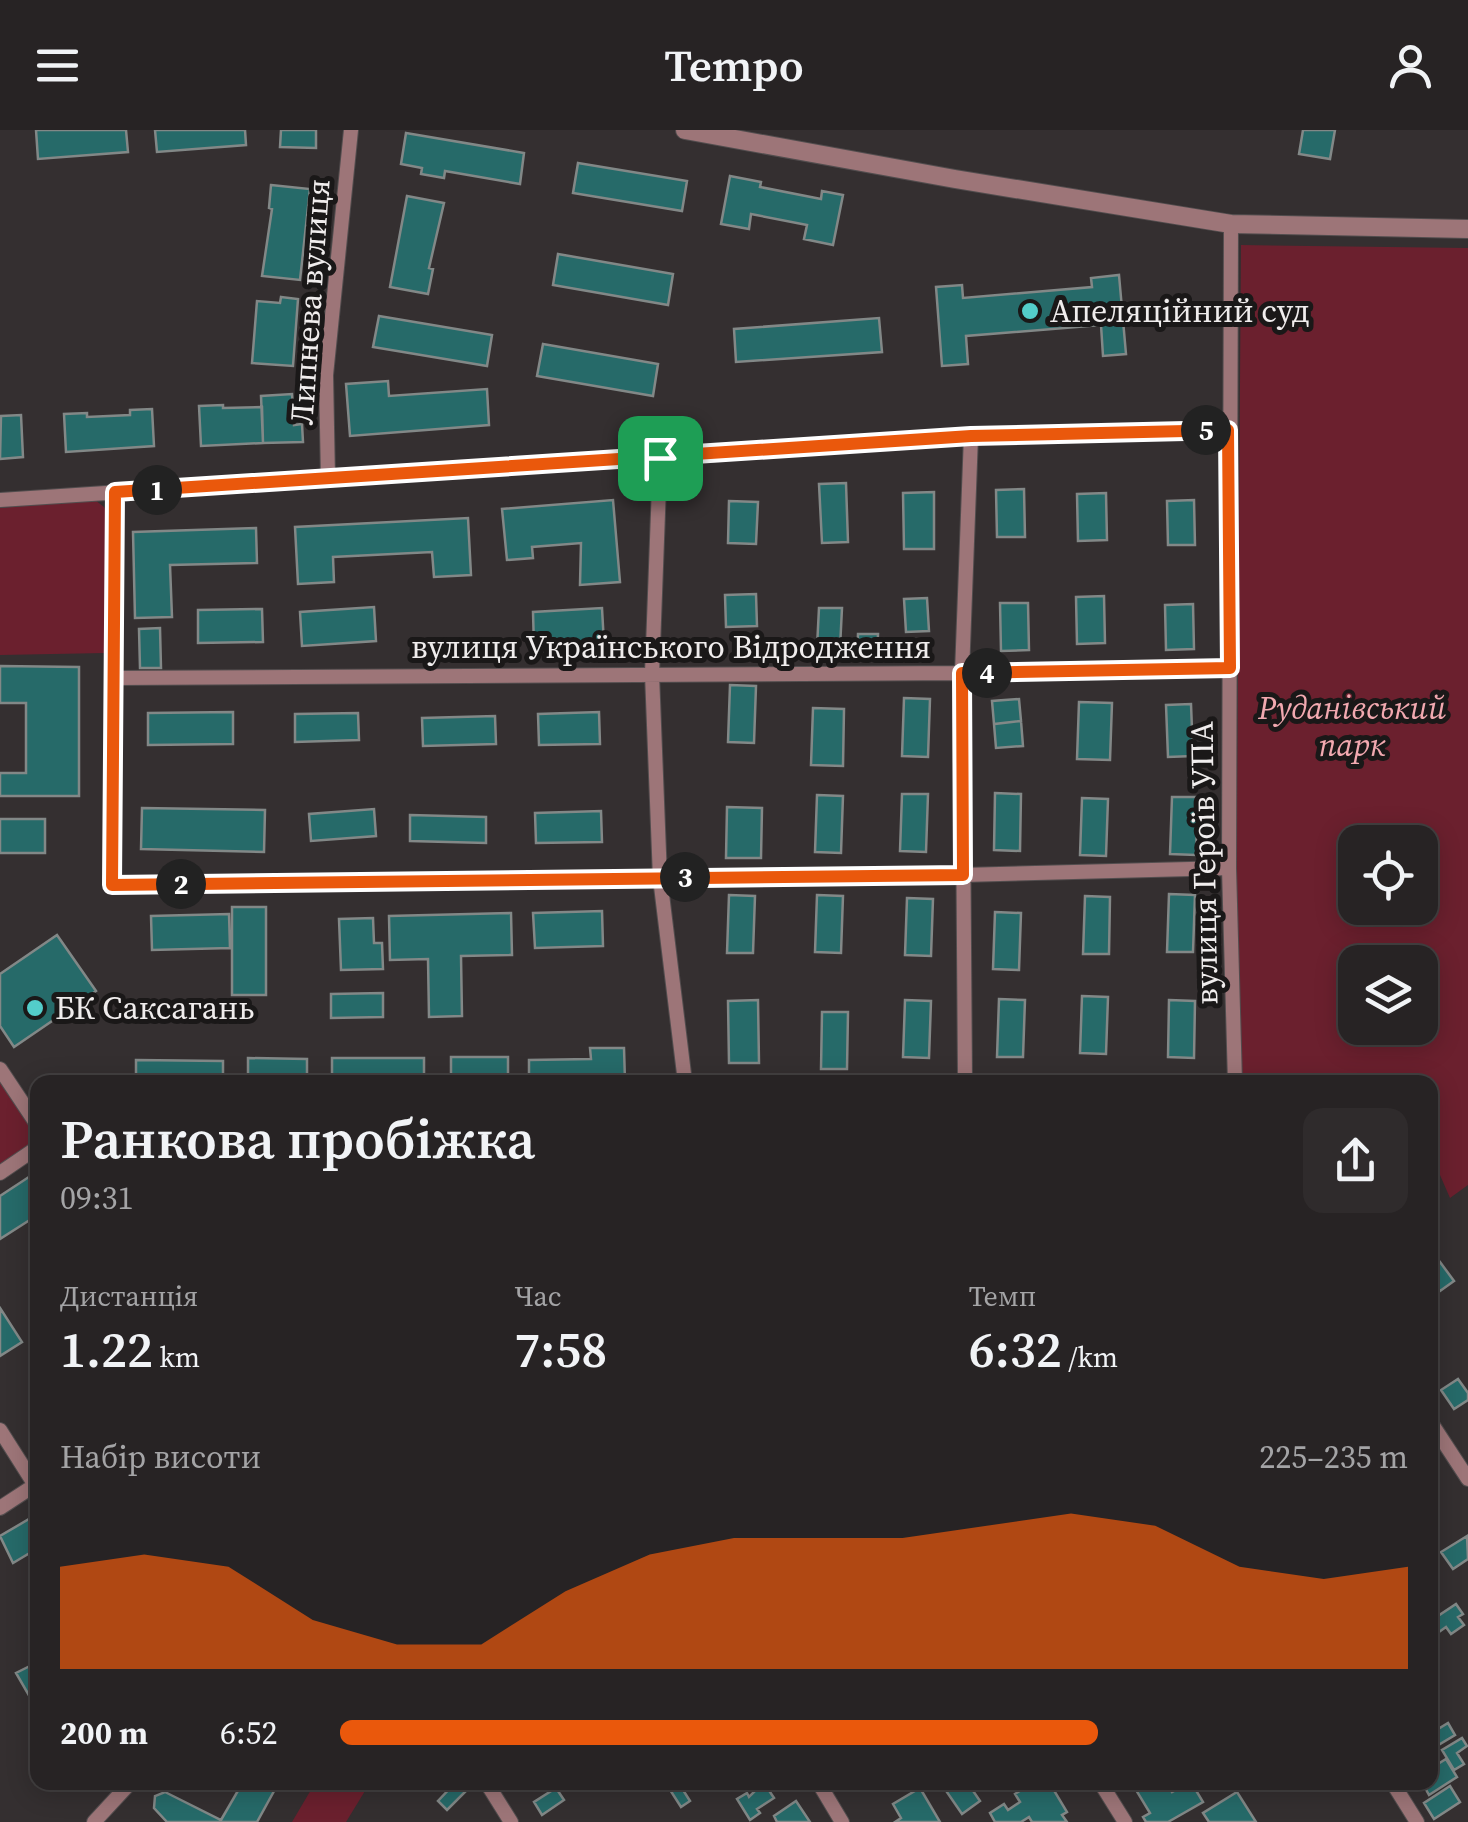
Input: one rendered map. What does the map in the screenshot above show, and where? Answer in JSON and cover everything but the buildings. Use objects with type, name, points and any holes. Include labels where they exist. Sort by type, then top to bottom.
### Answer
[{"type":"street","name":"Липнева вулиця","points":[[328,479],[326,374],[351,130]]},
{"type":"street","points":[[685,130],[955,180],[1230,224],[1468,229]]},
{"type":"street","name":"вулиця Героїв УПА","points":[[1230,224],[1229,868],[1235,1075]]},
{"type":"street","points":[[0,500],[971,436],[1228,430]]},
{"type":"street","points":[[965,1075],[962,673],[971,436]]},
{"type":"street","points":[[660,458],[652,674],[660,878],[684,1075]]},
{"type":"street","points":[[115,492],[112,885],[1229,868]]},
{"type":"street","name":"вулиця Українського Відродження","points":[[112,678],[1230,668]]},
{"type":"street","points":[[0,1069],[30,1114]]},
{"type":"street","points":[[0,1173],[30,1152]]},
{"type":"street","points":[[0,1430],[30,1478]]},
{"type":"street","points":[[1438,1432],[1468,1479]]},
{"type":"street","points":[[0,1508],[30,1491]]},
{"type":"street","points":[[94,1822],[124,1790]]},
{"type":"street","points":[[491,1790],[510,1822]]},
{"type":"street","points":[[823,1790],[842,1822]]},
{"type":"street","points":[[1105,1790],[1124,1822]]},
{"type":"street","points":[[1397,1790],[1416,1822]]},
{"type":"green space","name":"Руданівський парк","points":[[1241,245],[1468,248],[1468,1185],[1450,1198],[1438,1170],[1438,1075],[1235,1075]]},
{"type":"green space","points":[[95,500],[109,517],[106,653],[0,655],[0,508]]},
{"type":"green space","points":[[0,1076],[30,1120],[30,1148],[0,1168]]},
{"type":"green space","points":[[311,1790],[366,1790],[346,1822],[292,1822]]},
{"type":"place","name":"Апеляційний суд","points":[[1030,311]]},
{"type":"place","name":"БК Саксагань","points":[[35,1008]]},
{"type":"route","points":[[1228,430],[1230,668],[962,673],[963,875],[112,885],[115,492],[660,458],[971,436],[1228,430]]}]
